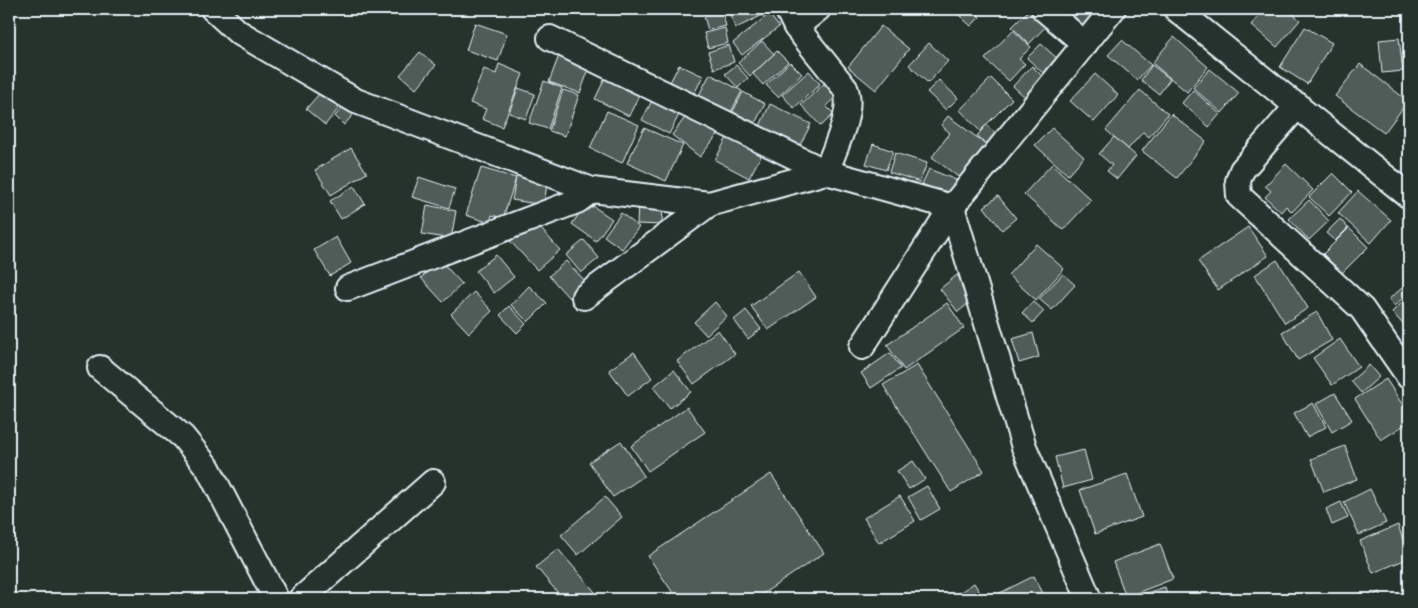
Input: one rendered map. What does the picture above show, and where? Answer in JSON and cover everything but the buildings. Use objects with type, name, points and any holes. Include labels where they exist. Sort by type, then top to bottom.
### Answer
[{"type":"street","points":[[213,9],[238,32],[356,101],[592,190],[709,204]]},
{"type":"street","points":[[818,9],[792,18],[849,96],[847,114],[826,172]]},
{"type":"street","points":[[1044,9],[1085,44]]},
{"type":"street","points":[[862,347],[952,208],[1113,9]]},
{"type":"street","points":[[1176,9],[1409,196]]},
{"type":"street","points":[[550,38],[826,172],[952,208]]},
{"type":"street","points":[[1298,105],[1242,170],[1238,181],[1239,196],[1362,309],[1409,376]]},
{"type":"street","points":[[584,297],[709,204],[826,172]]},
{"type":"street","points":[[348,288],[578,201],[592,190]]},
{"type":"street","points":[[952,208],[1024,447],[1089,599]]},
{"type":"street","points":[[100,368],[183,437],[208,468],[276,599]]},
{"type":"street","points":[[301,599],[433,482]]}]
